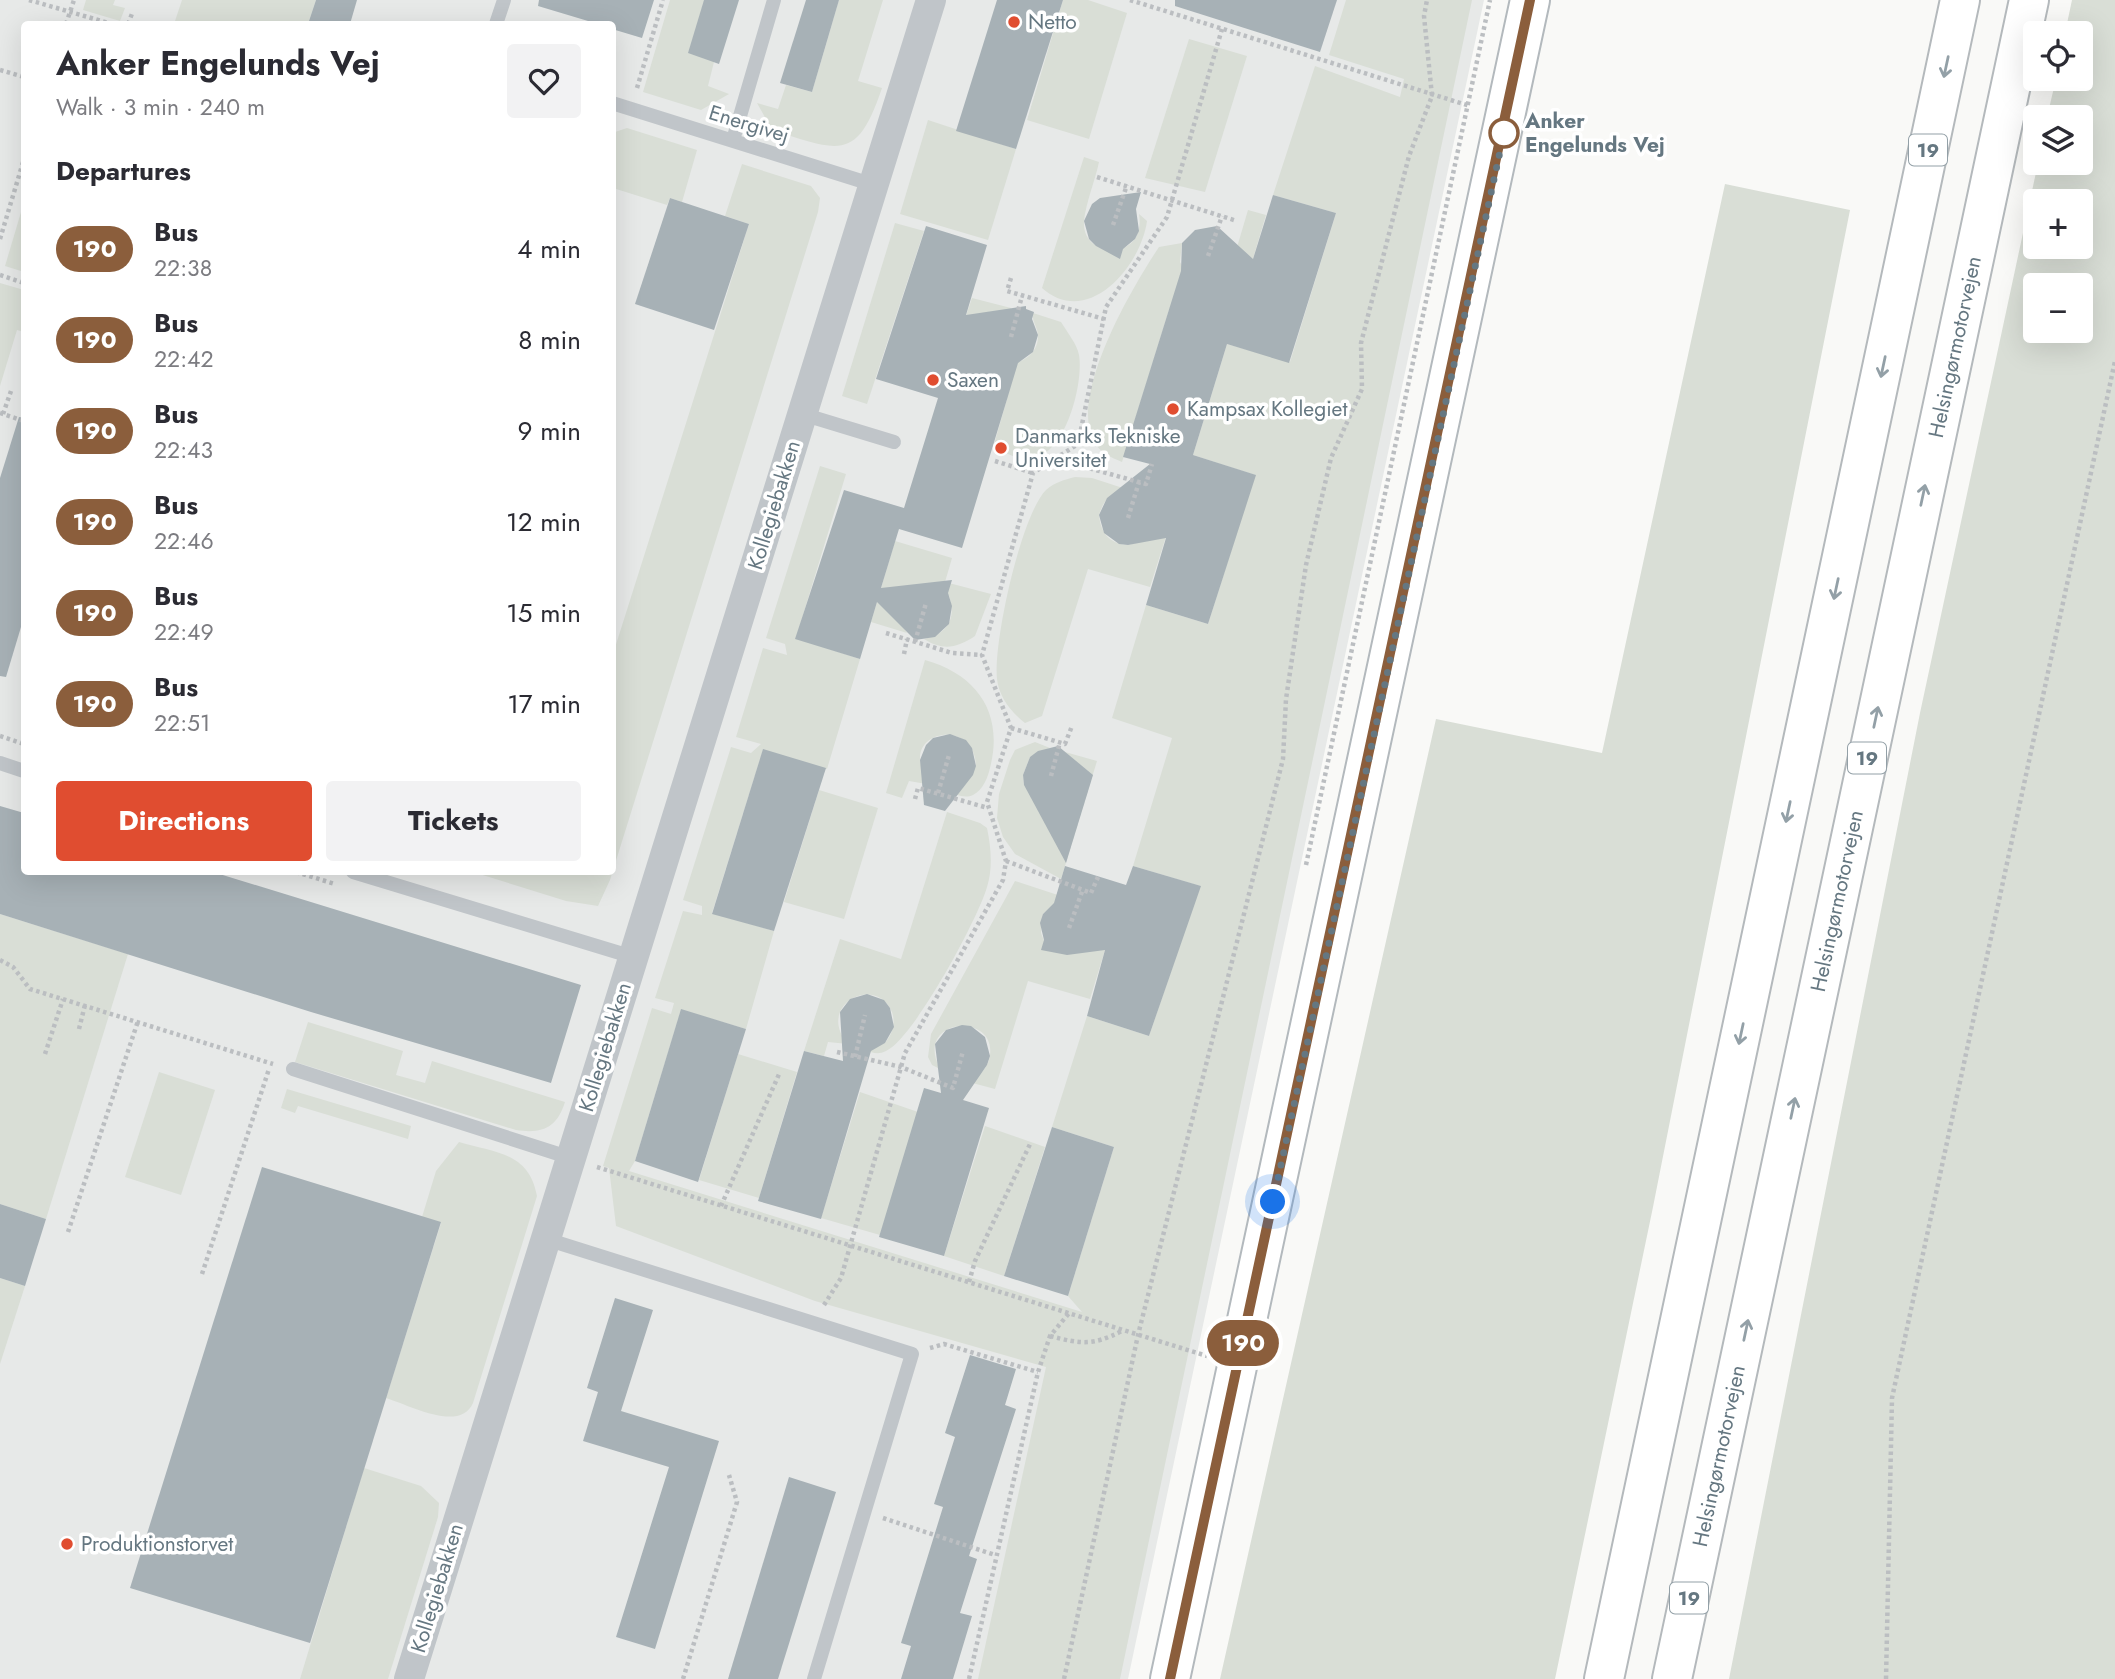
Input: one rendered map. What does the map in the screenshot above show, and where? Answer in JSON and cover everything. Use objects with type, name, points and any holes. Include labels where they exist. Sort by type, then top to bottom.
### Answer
[{"type":"main road","points":[[1170,1679],[1508,116],[1530,0]]},
{"type":"main road","name":"19","points":[[1604,1679],[1960,0]]},
{"type":"main road","name":"Helsingørmotorvejen","points":[[1672,1679],[2029,0]]},
{"type":"street","name":"Kollegiebakken","points":[[408,1679],[932,0]]},
{"type":"lane","points":[[497,21],[504,0]]},
{"type":"lane","points":[[733,140],[774,0]]},
{"type":"lane","name":"Energivej","points":[[616,104],[874,185]]},
{"type":"lane","name":"Kollegiebakken","points":[[802,414],[894,442]]},
{"type":"lane","points":[[0,764],[21,770]]},
{"type":"lane","points":[[364,875],[633,957]]},
{"type":"lane","points":[[293,1069],[571,1158]]},
{"type":"lane","points":[[546,1238],[912,1354],[814,1679]]},
{"type":"path","points":[[29,0],[102,21]]},
{"type":"path","points":[[67,21],[74,0]]},
{"type":"path","points":[[631,108],[663,0]]},
{"type":"path","points":[[1130,0],[1432,96],[1508,116]]},
{"type":"path","points":[[1064,1679],[1138,1335],[1283,760],[1286,699],[1306,565],[1331,458],[1362,389],[1360,343],[1409,156],[1432,96],[1424,16],[1427,0]]},
{"type":"path","points":[[129,21],[133,11]]},
{"type":"path","points":[[821,1325],[824,1303],[841,1278],[905,1053],[1003,880],[1006,861],[987,802],[1011,728],[982,655],[1033,473],[1077,444],[1106,307],[1167,217],[1223,29]]},
{"type":"path","points":[[0,70],[21,76]]},
{"type":"path","points":[[0,239],[21,169]]},
{"type":"path","points":[[1097,177],[1237,221]]},
{"type":"path","points":[[1113,225],[1126,185]]},
{"type":"path","points":[[1208,256],[1222,216]]},
{"type":"path","points":[[0,275],[21,282]]},
{"type":"path","points":[[1011,278],[1007,291],[1104,319]]},
{"type":"path","points":[[1011,337],[1022,296]]},
{"type":"path","points":[[1886,1679],[1892,1398],[2115,361]]},
{"type":"path","points":[[10,391],[2,414],[21,420]]},
{"type":"path","points":[[1055,459],[1146,484],[1152,464]]},
{"type":"path","points":[[995,461],[1033,473]]},
{"type":"path","points":[[1128,518],[1139,482]]},
{"type":"path","points":[[915,642],[926,603]]},
{"type":"path","points":[[886,633],[952,653],[982,655]]},
{"type":"path","points":[[904,654],[907,639]]},
{"type":"path","points":[[1011,728],[1065,744],[1072,726]]},
{"type":"path","points":[[0,736],[21,743]]},
{"type":"path","points":[[1051,776],[1060,742]]},
{"type":"path","points":[[938,793],[949,755]]},
{"type":"path","points":[[915,799],[918,788],[989,808]]},
{"type":"path","points":[[1006,861],[1091,893],[1098,877]]},
{"type":"path","points":[[1069,928],[1083,889]]},
{"type":"path","points":[[0,960],[13,967],[30,989],[293,1069]]},
{"type":"path","points":[[44,1054],[63,999]]},
{"type":"path","points":[[79,1029],[85,1005]]},
{"type":"path","points":[[855,1056],[865,1015]]},
{"type":"path","points":[[68,1232],[138,1021]]},
{"type":"path","points":[[837,1052],[901,1067],[953,1088],[963,1051]]},
{"type":"path","points":[[202,1274],[271,1063]]},
{"type":"path","points":[[721,1206],[780,1072]]},
{"type":"path","points":[[969,1282],[975,1261],[1031,1142]]},
{"type":"path","points":[[571,1158],[1238,1365]]},
{"type":"path","points":[[969,1679],[1038,1371],[1050,1336],[1071,1312]]},
{"type":"path","points":[[1050,1336],[1080,1343],[1100,1342],[1123,1330]]},
{"type":"path","points":[[912,1354],[944,1344],[1038,1371]]},
{"type":"path","points":[[683,1679],[737,1502],[729,1475]]},
{"type":"path","points":[[865,1512],[995,1555]]},
{"type":"shaded area","name":"Danmarks Tekniske Universitet","points":[[0,0],[1484,0],[1128,1679],[0,1679]]},
{"type":"shaded area","points":[[86,0],[115,0],[113,5],[125,8],[120,21],[83,10]]},
{"type":"shaded area","points":[[182,0],[316,0],[309,21],[175,21]]},
{"type":"shaded area","points":[[670,0],[704,0],[714,62],[708,86],[729,94],[701,110],[643,92]]},
{"type":"shaded area","points":[[839,0],[883,0],[858,81],[882,88],[864,129],[854,140],[843,145],[830,146],[772,130],[757,103],[778,109],[786,85],[812,92]]},
{"type":"shaded area","points":[[1063,0],[1088,0],[1127,13],[1089,139],[1027,120]]},
{"type":"shaded area","points":[[1346,0],[1472,0],[1120,1679],[978,1679],[1046,1367],[815,1301],[616,1226],[609,1168],[603,1166],[652,1008],[671,1014],[674,1003],[655,998],[683,911],[702,915],[702,906],[683,900],[731,747],[751,753],[761,744],[736,737],[763,648],[787,655],[785,644],[766,638],[820,466],[846,474],[796,638],[860,659],[827,769],[763,750],[712,913],[774,931],[746,1029],[681,1010],[635,1161],[629,1171],[1082,1312],[1068,1296],[1114,1147],[1052,1127],[1087,1016],[1149,1036],[1200,886],[1133,866],[1172,738],[1112,718],[1146,605],[1208,624],[1255,475],[1193,455],[1227,344],[1290,362],[1336,213],[1273,195],[1315,66],[1400,97],[1404,79],[1329,55]]},
{"type":"shaded area","points":[[2072,0],[2115,0],[2115,1679],[1729,1679],[1920,713],[2023,233],[2023,259],[2093,259],[2093,189],[2032,189],[2035,175],[2093,175],[2093,105],[2050,105],[2053,91],[2093,91],[2093,21],[2068,21]]},
{"type":"shaded area","points":[[1189,39],[1247,56],[1205,192],[1145,178]]},
{"type":"shaded area","points":[[928,120],[1016,149],[988,240],[900,214]]},
{"type":"shaded area","points":[[627,128],[697,150],[682,202],[670,198],[667,205],[616,189],[616,132]]},
{"type":"shaded area","points":[[1084,157],[1099,162],[1084,221],[1086,234],[1092,243],[1102,249],[1124,248],[1133,241],[1139,230],[1139,214],[1147,221],[1135,256],[1110,287],[1094,297],[1077,301],[1059,299],[1042,288]]},
{"type":"shaded area","points":[[742,164],[811,186],[820,198],[818,212],[616,861],[616,645],[749,224],[725,216]]},
{"type":"shaded area","points":[[1725,184],[1850,210],[1653,1207],[1555,1679],[1220,1679],[1436,719],[1602,753]]},
{"type":"shaded area","points":[[1248,210],[1266,215],[1232,329],[1169,310],[1122,462],[1109,456],[1098,448],[1093,440],[1088,420],[1090,396],[1108,340],[1134,287],[1159,247],[1182,243],[1180,262],[1185,271],[1235,254]]},
{"type":"shaded area","points":[[21,212],[21,271],[5,266]]},
{"type":"shaded area","points":[[895,223],[924,231],[867,404],[842,396]]},
{"type":"shaded area","points":[[0,283],[21,289],[21,331],[17,330],[0,386]]},
{"type":"shaded area","points":[[972,298],[1011,308],[1010,364],[1027,357],[1035,348],[1038,337],[1033,313],[1061,322],[1076,347],[1080,368],[1068,420],[1050,449],[1037,457],[1023,459],[993,448],[1007,399],[944,381]]},
{"type":"shaded area","points":[[1075,477],[1092,478],[1129,490],[1110,497],[1103,504],[1099,515],[1103,531],[1108,537],[1124,545],[1133,544],[1150,534],[1176,505],[1150,587],[1088,569],[1042,716],[1025,723],[1006,704],[998,686],[997,662],[1004,610],[1018,551],[1037,504],[1049,487]]},
{"type":"shaded area","points":[[895,541],[952,558],[945,582],[991,594],[975,636],[950,646],[937,645],[924,639],[939,633],[948,624],[952,612],[949,596],[898,618],[907,633],[871,622]]},
{"type":"shaded area","points":[[925,660],[944,667],[973,687],[990,714],[993,748],[990,768],[982,787],[973,795],[963,796],[947,791],[976,766],[973,752],[967,742],[947,735],[928,741],[922,749],[920,760],[932,785],[909,781],[902,798],[886,793]]},
{"type":"shaded area","points":[[1035,742],[1050,748],[1030,757],[1023,775],[1024,785],[1077,765],[1065,752],[1097,761],[1061,879],[1015,854],[1003,837],[997,818],[999,794],[1015,750]]},
{"type":"shaded area","points":[[819,790],[878,808],[844,919],[784,902]]},
{"type":"shaded area","points":[[947,812],[987,828],[991,865],[981,903],[944,976],[912,1024],[898,1042],[886,1051],[876,1053],[865,1050],[885,1043],[893,1025],[892,1012],[884,1001],[873,995],[862,995],[851,999],[843,1007],[839,1017],[840,1030],[848,1044],[828,1042],[824,1056],[804,1051],[840,939],[901,959]]},
{"type":"shaded area","points":[[483,875],[612,875],[598,906],[566,901]]},
{"type":"shaded area","points":[[1015,881],[1070,899],[1057,901],[1043,914],[1041,933],[1044,941],[1116,914],[1090,999],[1028,981],[995,1089],[965,1081],[980,1074],[989,1060],[989,1044],[983,1033],[972,1027],[959,1026],[947,1030],[938,1038],[935,1051],[940,1069],[932,1065],[928,1057],[931,1034]]},
{"type":"shaded area","points":[[0,914],[128,954],[46,1219],[0,1204]]},
{"type":"shaded area","points":[[308,1022],[403,1051],[396,1075],[425,1083],[432,1061],[565,1102],[558,1118],[547,1127],[534,1131],[516,1130],[295,1062]]},
{"type":"shaded area","points":[[738,1054],[797,1072],[759,1198],[699,1180]]},
{"type":"shaded area","points":[[159,1072],[215,1090],[181,1195],[125,1177]]},
{"type":"shaded area","points":[[287,1089],[411,1126],[408,1139],[298,1106],[295,1113],[281,1108]]},
{"type":"shaded area","points":[[860,1092],[918,1112],[880,1235],[821,1218]]},
{"type":"shaded area","points":[[985,1126],[1045,1147],[1004,1276],[944,1256]]},
{"type":"shaded area","points":[[459,1142],[498,1152],[519,1162],[533,1181],[537,1196],[473,1403],[466,1412],[457,1416],[446,1416],[420,1411],[386,1398],[441,1223],[422,1217],[436,1171]]},
{"type":"shaded area","points":[[0,1278],[25,1286],[0,1364]]},
{"type":"shaded area","points":[[364,1468],[421,1486],[439,1503],[438,1517],[388,1679],[300,1679]]},
{"type":"building","points":[[316,0],[357,0],[351,21],[309,21]]},
{"type":"building","points":[[539,0],[654,0],[642,38],[616,30],[616,21],[588,21],[538,6]]},
{"type":"building","points":[[704,0],[739,0],[719,64],[688,53]]},
{"type":"building","points":[[806,0],[839,0],[812,92],[780,83]]},
{"type":"building","points":[[997,0],[1063,0],[1016,149],[956,131]]},
{"type":"building","points":[[1175,0],[1337,0],[1320,52],[1175,6]]},
{"type":"building","points":[[1141,192],[1136,209],[1139,231],[1135,239],[1123,249],[1120,259],[1096,246],[1089,239],[1084,221],[1092,204],[1100,198]]},
{"type":"building","name":"Kampsax Kollegiet","points":[[1273,195],[1336,213],[1289,363],[1227,344],[1193,455],[1256,475],[1208,624],[1146,605],[1166,538],[1128,545],[1119,544],[1104,533],[1099,515],[1107,498],[1150,464],[1123,457],[1181,271],[1182,243],[1195,230],[1217,226],[1253,259]]},
{"type":"building","points":[[670,198],[749,224],[714,330],[635,304]]},
{"type":"building","points":[[926,226],[987,245],[966,315],[1026,306],[1026,309],[1034,312],[1032,319],[1038,335],[1033,352],[1018,363],[962,548],[899,529],[881,588],[952,580],[948,593],[952,606],[949,624],[935,637],[915,640],[877,602],[860,659],[795,639],[844,490],[904,508],[938,398],[876,379]]},
{"type":"building","points":[[21,417],[21,627],[6,677],[0,676],[0,478]]},
{"type":"building","points":[[950,734],[966,740],[972,748],[976,766],[973,775],[945,811],[924,805],[920,760],[926,745],[933,738]]},
{"type":"building","points":[[1058,746],[1093,775],[1066,863],[1024,785],[1023,775],[1030,757],[1038,751]]},
{"type":"building","points":[[763,749],[826,768],[774,931],[712,914]]},
{"type":"building","points":[[0,806],[21,812],[21,875],[223,875],[581,985],[551,1083],[311,1012],[0,914]]},
{"type":"building","points":[[1065,866],[1126,885],[1133,866],[1201,886],[1149,1036],[1087,1016],[1105,950],[1067,955],[1041,950],[1044,940],[1040,923],[1043,914],[1054,903]]},
{"type":"building","points":[[867,994],[884,1000],[890,1008],[894,1027],[885,1043],[871,1051],[821,1219],[758,1201],[804,1051],[843,1061],[840,1012],[850,999]]},
{"type":"building","points":[[681,1009],[746,1029],[698,1182],[635,1161]]},
{"type":"building","points":[[962,1025],[971,1026],[985,1037],[990,1056],[987,1065],[963,1100],[989,1108],[944,1256],[879,1237],[924,1088],[941,1093],[935,1044],[946,1030]]},
{"type":"building","points":[[1052,1127],[1114,1147],[1068,1296],[1004,1276]]},
{"type":"building","points":[[262,1167],[441,1222],[310,1643],[130,1588]]},
{"type":"building","points":[[0,1204],[46,1219],[25,1286],[0,1278]]},
{"type":"building","points":[[615,1298],[653,1310],[621,1411],[719,1441],[655,1649],[616,1637],[669,1467],[583,1441],[598,1392],[587,1388]]},
{"type":"building","points":[[970,1355],[1016,1369],[1005,1405],[1016,1409],[969,1556],[977,1559],[960,1613],[972,1616],[953,1679],[901,1679],[911,1646],[901,1643],[943,1507],[934,1504],[955,1437],[945,1433]]},
{"type":"building","points":[[789,1477],[836,1492],[778,1679],[728,1679]]},
{"type":"bus line","name":"190","points":[[1170,1679],[1463,314],[1508,116],[1530,0]]},
{"type":"place","name":"Netto","points":[[1014,22]]},
{"type":"place","name":"Anker Engelunds Vej","points":[[1504,133]]},
{"type":"place","name":"Saxen","points":[[933,380]]},
{"type":"place","name":"Kampsax Kollegiet","points":[[1173,409]]},
{"type":"place","name":"Danmarks Tekniske Universitet","points":[[1001,448]]},
{"type":"place","name":"Produktionstorvet","points":[[67,1544]]},
{"type":"route","points":[[1273,1202],[1504,133]]}]
